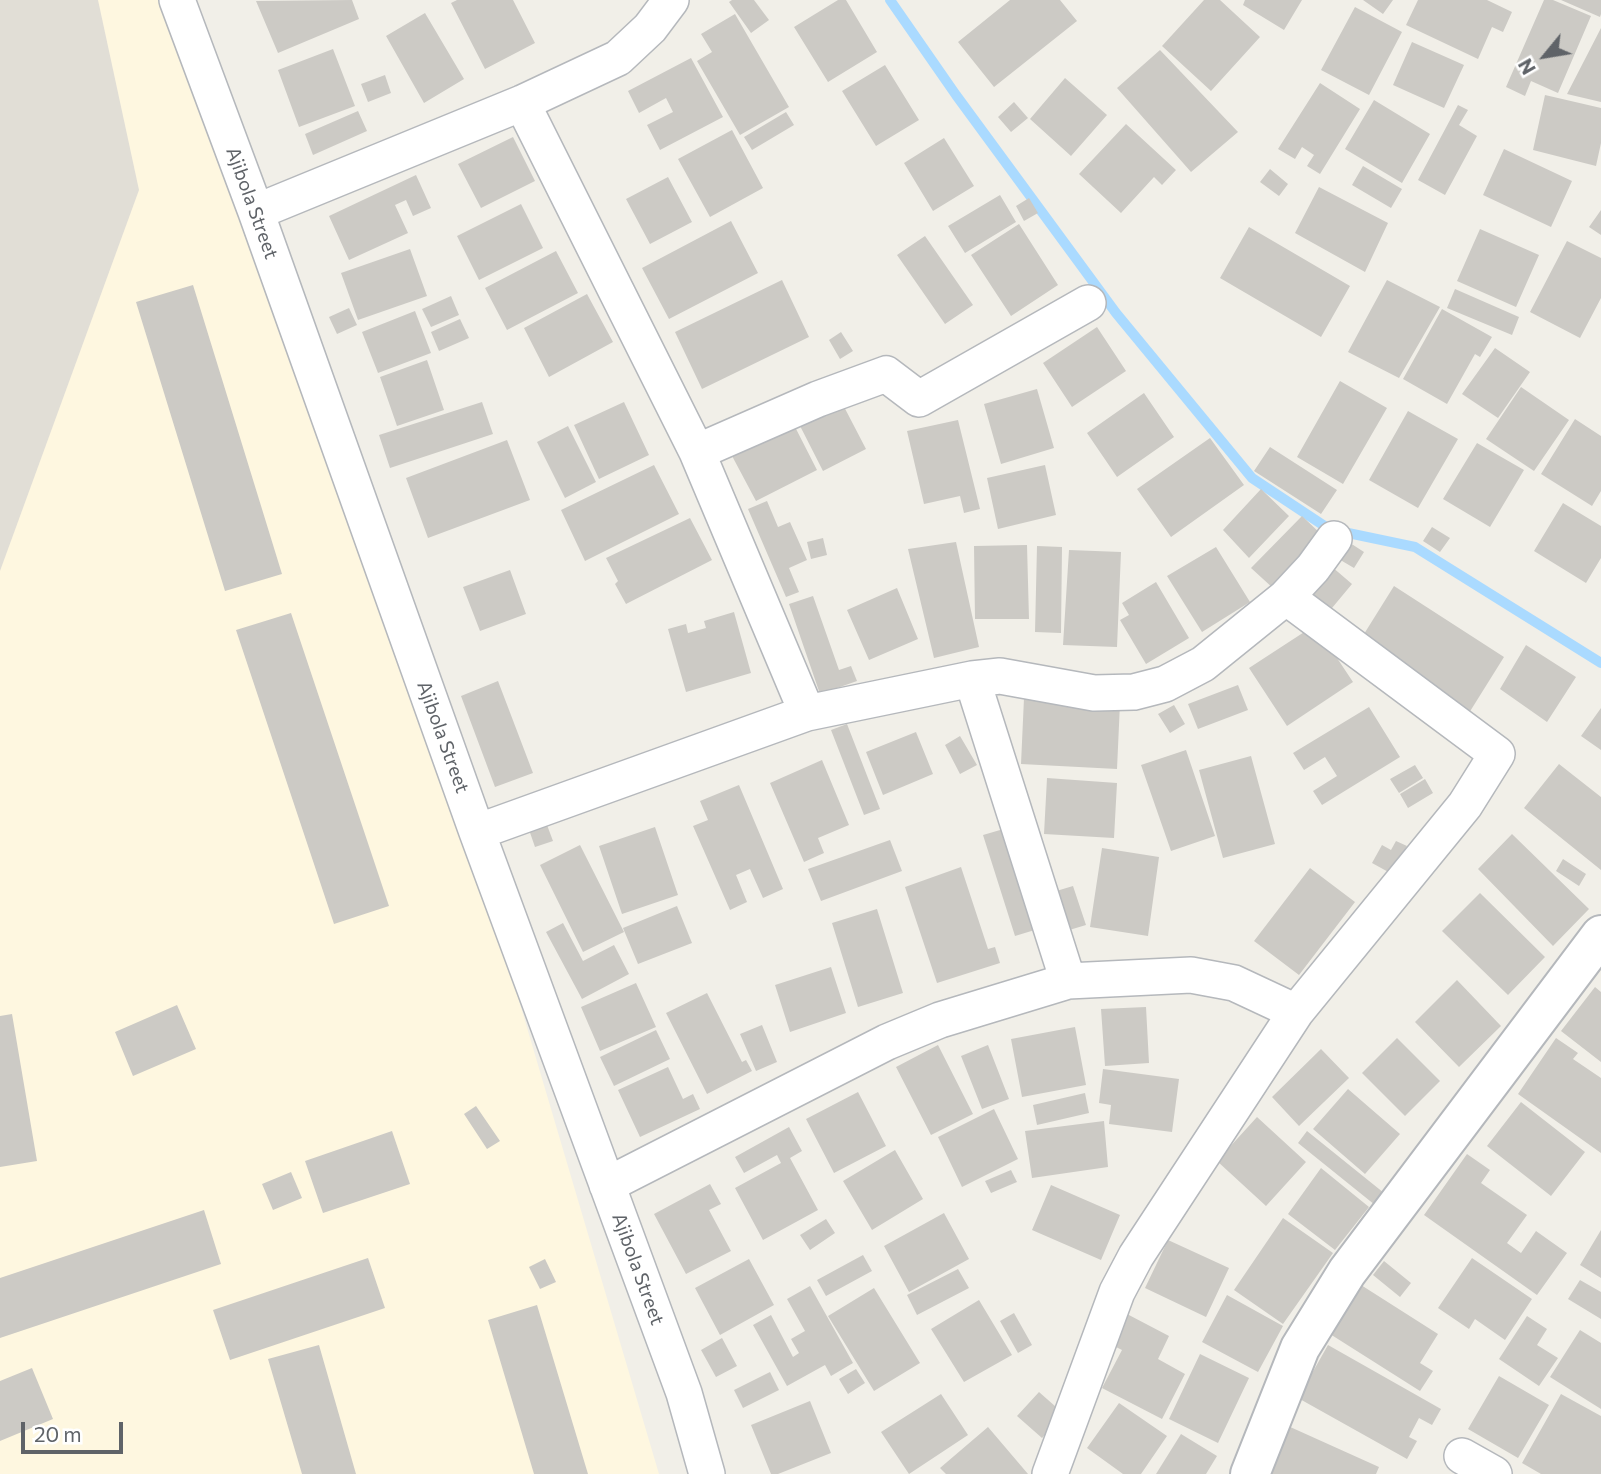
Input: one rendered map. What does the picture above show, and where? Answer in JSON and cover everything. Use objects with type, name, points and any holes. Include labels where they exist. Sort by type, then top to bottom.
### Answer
[{"type":"street","name":"Ajibola Street","points":[[177,0],[256,212],[477,832],[684,1393],[707,1474]]},
{"type":"street","points":[[256,212],[522,103],[618,58],[650,28],[671,0]]},
{"type":"street","points":[[522,103],[697,452],[807,713]]},
{"type":"street","points":[[697,452],[818,399],[886,374],[919,399],[1088,303]]},
{"type":"street","points":[[477,832],[807,713],[972,679],[1000,676],[1094,693],[1134,692],[1165,684],[1203,664],[1286,597],[1313,568],[1334,539]]},
{"type":"street","points":[[1050,1474],[1117,1292],[1136,1256],[1296,1012],[1465,805],[1497,754],[1286,597]]},
{"type":"street","points":[[972,679],[1069,981]]},
{"type":"street","points":[[1250,1474],[1300,1348],[1348,1272],[1601,935]]},
{"type":"street","points":[[607,1185],[887,1042],[940,1020],[1069,981],[1191,975],[1234,983],[1296,1012]]},
{"type":"street","points":[[1462,1456],[1494,1474]]},
{"type":"shaded area","points":[[0,0],[168,0],[428,693],[659,1474],[0,1474]]},
{"type":"shaded area","points":[[0,0],[98,0],[139,190],[0,571]]},
{"type":"building","points":[[352,0],[359,19],[278,53],[256,1]]},
{"type":"building","points":[[457,0],[513,0],[535,43],[485,69],[451,3]]},
{"type":"building","points":[[754,0],[769,20],[751,33],[729,2]]},
{"type":"building","points":[[838,0],[846,0],[877,52],[828,82],[794,27]]},
{"type":"building","points":[[1010,0],[1060,0],[1077,21],[994,87],[958,42]]},
{"type":"building","points":[[1204,0],[1220,0],[1260,37],[1211,91],[1162,46]]},
{"type":"building","points":[[1245,0],[1302,0],[1284,30],[1243,5]]},
{"type":"building","points":[[1363,0],[1393,0],[1383,14]]},
{"type":"building","points":[[1418,0],[1487,0],[1512,12],[1503,32],[1492,27],[1478,59],[1406,25]]},
{"type":"building","points":[[1544,0],[1553,0],[1591,16],[1558,93],[1531,81],[1525,96],[1506,87]]},
{"type":"building","points":[[1561,0],[1601,0],[1600,17]]},
{"type":"building","points":[[1355,7],[1402,32],[1369,95],[1321,70]]},
{"type":"building","points":[[425,13],[464,79],[424,103],[386,36]]},
{"type":"building","points":[[735,14],[789,107],[740,135],[697,61],[712,52],[701,34]]},
{"type":"building","points":[[1601,28],[1601,102],[1567,94]]},
{"type":"building","points":[[1412,42],[1464,65],[1444,108],[1393,85]]},
{"type":"building","points":[[333,49],[355,106],[299,127],[278,70]]},
{"type":"building","points":[[1160,50],[1238,132],[1191,172],[1117,88]]},
{"type":"building","points":[[691,58],[723,117],[660,150],[647,125],[673,112],[666,98],[639,113],[628,91]]},
{"type":"building","points":[[885,65],[919,120],[876,146],[842,91]]},
{"type":"building","points":[[385,75],[391,93],[368,102],[361,84]]},
{"type":"building","points":[[1065,78],[1107,115],[1071,156],[1030,119]]},
{"type":"building","points":[[1320,83],[1360,109],[1320,174],[1307,166],[1314,155],[1302,147],[1295,159],[1278,149]]},
{"type":"building","points":[[1545,95],[1601,108],[1601,143],[1596,166],[1533,150]]},
{"type":"building","points":[[1374,100],[1430,134],[1402,183],[1345,149]]},
{"type":"building","points":[[1014,102],[1028,118],[1011,132],[998,117]]},
{"type":"building","points":[[1458,105],[1468,110],[1459,125],[1477,136],[1445,195],[1418,180]]},
{"type":"building","points":[[358,111],[367,131],[313,155],[305,134]]},
{"type":"building","points":[[786,112],[794,125],[752,150],[744,137]]},
{"type":"building","points":[[1126,124],[1176,170],[1162,185],[1154,177],[1121,213],[1079,174]]},
{"type":"building","points":[[732,130],[763,188],[710,217],[678,159]]},
{"type":"building","points":[[513,137],[535,181],[481,208],[458,164]]},
{"type":"building","points":[[944,138],[974,186],[933,211],[904,163]]},
{"type":"building","points":[[1504,149],[1572,181],[1551,227],[1483,195]]},
{"type":"building","points":[[1363,166],[1402,189],[1391,208],[1352,185]]},
{"type":"building","points":[[1270,169],[1288,184],[1279,196],[1260,182]]},
{"type":"building","points":[[416,175],[431,208],[413,216],[406,200],[395,205],[408,233],[349,260],[329,216]]},
{"type":"building","points":[[668,177],[692,222],[650,244],[626,199]]},
{"type":"building","points":[[1319,187],[1388,223],[1365,272],[1295,233]]},
{"type":"building","points":[[1000,195],[1016,222],[965,253],[948,226]]},
{"type":"building","points":[[1029,198],[1038,213],[1024,221],[1016,206]]},
{"type":"building","points":[[521,204],[543,248],[479,280],[457,236]]},
{"type":"building","points":[[1601,210],[1601,235],[1589,227]]},
{"type":"building","points":[[731,221],[758,273],[669,319],[642,268]]},
{"type":"building","points":[[1019,224],[1058,285],[1011,316],[971,255]]},
{"type":"building","points":[[1249,227],[1350,286],[1321,337],[1220,278]]},
{"type":"building","points":[[1480,229],[1539,255],[1516,307],[1457,281]]},
{"type":"building","points":[[925,236],[973,305],[945,324],[897,255]]},
{"type":"building","points":[[1567,241],[1601,258],[1601,298],[1580,338],[1530,312]]},
{"type":"building","points":[[410,249],[427,296],[358,320],[341,273]]},
{"type":"building","points":[[556,251],[578,293],[507,330],[485,288]]},
{"type":"building","points":[[782,280],[809,337],[702,389],[675,332]]},
{"type":"building","points":[[1387,280],[1440,307],[1399,378],[1348,352]]},
{"type":"building","points":[[193,285],[282,574],[225,591],[136,302]]},
{"type":"building","points":[[1455,289],[1519,317],[1512,335],[1447,308]]},
{"type":"building","points":[[587,294],[613,342],[549,377],[524,328]]},
{"type":"building","points":[[451,296],[459,315],[431,327],[422,309]]},
{"type":"building","points":[[349,308],[357,325],[337,334],[329,317]]},
{"type":"building","points":[[1442,309],[1492,337],[1480,357],[1475,354],[1447,404],[1403,379]]},
{"type":"building","points":[[415,311],[431,353],[378,373],[362,332]]},
{"type":"building","points":[[460,319],[469,338],[439,351],[431,332]]},
{"type":"building","points":[[1097,327],[1126,371],[1072,407],[1043,363]]},
{"type":"building","points":[[841,332],[853,351],[840,359],[829,340]]},
{"type":"building","points":[[1495,348],[1530,372],[1498,418],[1462,394]]},
{"type":"building","points":[[427,360],[444,410],[397,426],[380,377]]},
{"type":"building","points":[[1340,381],[1387,408],[1343,484],[1297,457]]},
{"type":"building","points":[[1521,387],[1569,420],[1534,471],[1486,439]]},
{"type":"building","points":[[1037,389],[1054,448],[1001,464],[984,404]]},
{"type":"building","points":[[1144,393],[1174,437],[1117,477],[1087,433]]},
{"type":"building","points":[[840,399],[866,449],[823,471],[797,420]]},
{"type":"building","points":[[482,402],[493,434],[390,468],[379,435]]},
{"type":"building","points":[[624,402],[649,455],[599,479],[574,425]]},
{"type":"building","points":[[1408,411],[1458,439],[1418,508],[1369,480]]},
{"type":"building","points":[[1575,419],[1601,436],[1601,491],[1592,506],[1541,474]]},
{"type":"building","points":[[958,420],[980,509],[964,513],[960,496],[924,504],[907,431]]},
{"type":"building","points":[[793,423],[817,470],[756,501],[731,454]]},
{"type":"building","points":[[568,426],[596,482],[565,498],[537,442]]},
{"type":"building","points":[[1210,438],[1244,485],[1171,537],[1137,489]]},
{"type":"building","points":[[507,440],[530,500],[428,538],[406,478]]},
{"type":"building","points":[[1477,443],[1524,470],[1490,527],[1443,499]]},
{"type":"building","points":[[1270,447],[1337,490],[1321,514],[1254,471]]},
{"type":"building","points":[[654,465],[679,514],[585,561],[561,510]]},
{"type":"building","points":[[1045,465],[1056,515],[998,529],[987,478]]},
{"type":"building","points":[[1261,489],[1289,516],[1249,558],[1223,530]]},
{"type":"building","points":[[767,501],[778,527],[790,522],[807,560],[789,568],[799,592],[786,597],[748,509]]},
{"type":"building","points":[[1563,503],[1601,526],[1601,558],[1586,583],[1534,551]]},
{"type":"building","points":[[1302,516],[1323,536],[1274,589],[1251,568]]},
{"type":"building","points":[[690,518],[712,560],[626,604],[615,584],[618,581],[606,558]]},
{"type":"building","points":[[1432,527],[1450,538],[1440,552],[1423,541]]},
{"type":"building","points":[[823,538],[827,555],[811,559],[807,542]]},
{"type":"building","points":[[1347,541],[1364,552],[1354,568],[1337,558]]},
{"type":"building","points":[[956,542],[979,647],[934,658],[908,549]]},
{"type":"building","points":[[1027,545],[1029,619],[975,619],[974,546]]},
{"type":"building","points":[[1037,546],[1062,547],[1061,633],[1035,632]]},
{"type":"building","points":[[1216,547],[1250,602],[1202,632],[1167,576]]},
{"type":"building","points":[[1069,550],[1121,552],[1117,647],[1063,645]]},
{"type":"building","points":[[1324,560],[1352,584],[1322,620],[1294,597]]},
{"type":"building","points":[[510,570],[526,614],[480,631],[463,587]]},
{"type":"building","points":[[1156,582],[1189,638],[1146,664],[1120,620],[1129,615],[1122,603]]},
{"type":"building","points":[[1394,586],[1504,657],[1469,713],[1359,642]]},
{"type":"building","points":[[897,588],[918,639],[869,660],[847,610]]},
{"type":"building","points":[[813,596],[839,670],[851,666],[857,681],[820,694],[789,604]]},
{"type":"building","points":[[734,612],[751,673],[686,692],[668,629],[686,624],[688,633],[706,628],[704,621]]},
{"type":"building","points":[[291,613],[389,906],[334,924],[236,630]]},
{"type":"building","points":[[1315,625],[1353,682],[1287,726],[1249,668]]},
{"type":"building","points":[[1526,645],[1576,677],[1547,722],[1500,689]]},
{"type":"building","points":[[498,681],[533,773],[495,787],[461,696]]},
{"type":"building","points":[[1238,685],[1248,710],[1198,729],[1188,704]]},
{"type":"building","points":[[1024,698],[1120,703],[1117,769],[1021,764]]},
{"type":"building","points":[[1174,705],[1185,724],[1170,733],[1158,714]]},
{"type":"building","points":[[1369,707],[1400,757],[1322,805],[1313,791],[1337,776],[1325,757],[1304,770],[1293,753]]},
{"type":"building","points":[[1601,708],[1601,750],[1581,736]]},
{"type":"building","points":[[847,724],[880,809],[864,815],[831,730]]},
{"type":"building","points":[[916,732],[933,774],[883,795],[866,752]]},
{"type":"building","points":[[960,736],[977,765],[960,774],[945,745]]},
{"type":"building","points":[[1186,750],[1215,836],[1171,851],[1141,765]]},
{"type":"building","points":[[1251,756],[1275,844],[1223,858],[1199,770]]},
{"type":"building","points":[[822,760],[849,825],[818,838],[824,853],[804,862],[770,783]]},
{"type":"building","points":[[1559,764],[1601,797],[1601,870],[1524,808]]},
{"type":"building","points":[[1415,765],[1423,778],[1399,793],[1390,779]]},
{"type":"building","points":[[1047,778],[1117,783],[1114,838],[1044,834]]},
{"type":"building","points":[[1425,779],[1433,793],[1408,808],[1400,794]]},
{"type":"building","points":[[739,785],[783,889],[763,898],[750,869],[736,875],[747,902],[730,910],[693,826],[708,820],[700,801]]},
{"type":"building","points":[[544,817],[553,841],[535,847],[527,824]]},
{"type":"building","points":[[655,827],[678,895],[622,914],[599,846]]},
{"type":"building","points":[[1007,828],[1038,929],[1015,936],[983,835]]},
{"type":"building","points":[[1512,834],[1589,909],[1553,946],[1478,869]]},
{"type":"building","points":[[890,840],[902,871],[821,901],[808,869]]},
{"type":"building","points":[[1396,841],[1407,846],[1392,874],[1372,863],[1382,845],[1391,850]]},
{"type":"building","points":[[580,845],[624,932],[583,952],[540,865]]},
{"type":"building","points":[[1102,848],[1159,857],[1148,936],[1090,927]]},
{"type":"building","points":[[1563,859],[1586,874],[1579,886],[1556,871]]},
{"type":"building","points":[[961,867],[988,949],[995,947],[1000,963],[937,983],[905,887]]},
{"type":"building","points":[[1310,868],[1355,902],[1299,975],[1254,941]]},
{"type":"building","points":[[1073,886],[1086,925],[1066,931],[1053,892]]},
{"type":"building","points":[[1480,893],[1545,957],[1508,995],[1442,931]]},
{"type":"building","points":[[677,906],[692,943],[638,964],[623,928]]},
{"type":"building","points":[[877,909],[903,993],[858,1007],[832,923]]},
{"type":"building","points":[[563,923],[583,961],[614,945],[629,974],[582,999],[546,932]]},
{"type":"building","points":[[831,967],[846,1013],[790,1032],[775,985]]},
{"type":"building","points":[[1457,980],[1501,1026],[1459,1067],[1415,1022]]},
{"type":"building","points":[[636,983],[656,1027],[600,1051],[581,1007]]},
{"type":"building","points":[[1595,987],[1601,992],[1601,1062],[1561,1031]]},
{"type":"building","points":[[707,993],[742,1062],[746,1060],[752,1071],[707,1094],[666,1013]]},
{"type":"building","points":[[177,1005],[196,1049],[133,1076],[115,1032]]},
{"type":"building","points":[[1146,1007],[1149,1063],[1105,1066],[1101,1009]]},
{"type":"building","points":[[12,1014],[37,1161],[0,1167],[0,1016]]},
{"type":"building","points":[[762,1025],[777,1062],[756,1071],[740,1034]]},
{"type":"building","points":[[1075,1027],[1086,1085],[1022,1097],[1011,1039]]},
{"type":"building","points":[[656,1030],[670,1059],[614,1086],[600,1057]]},
{"type":"building","points":[[1397,1038],[1440,1081],[1405,1116],[1362,1073]]},
{"type":"building","points":[[1556,1038],[1578,1053],[1573,1059],[1601,1078],[1601,1153],[1518,1094]]},
{"type":"building","points":[[938,1045],[973,1114],[931,1135],[896,1067]]},
{"type":"building","points":[[988,1045],[1009,1099],[982,1109],[961,1056]]},
{"type":"building","points":[[1321,1049],[1349,1078],[1299,1126],[1272,1097]]},
{"type":"building","points":[[668,1067],[683,1099],[693,1094],[700,1109],[640,1137],[618,1090]]},
{"type":"building","points":[[1103,1069],[1179,1079],[1172,1132],[1109,1124],[1111,1105],[1099,1103]]},
{"type":"building","points":[[1348,1089],[1400,1134],[1365,1174],[1313,1129]]},
{"type":"building","points":[[858,1092],[886,1146],[834,1173],[806,1119]]},
{"type":"building","points":[[1085,1093],[1089,1113],[1037,1125],[1033,1105]]},
{"type":"building","points":[[1521,1102],[1585,1152],[1551,1196],[1487,1146]]},
{"type":"building","points":[[476,1106],[500,1141],[487,1149],[464,1114]]},
{"type":"building","points":[[994,1109],[1018,1159],[962,1187],[938,1137]]},
{"type":"building","points":[[1257,1117],[1306,1162],[1266,1206],[1217,1161]]},
{"type":"building","points":[[1104,1121],[1108,1167],[1032,1178],[1025,1131]]},
{"type":"building","points":[[789,1127],[802,1151],[790,1158],[818,1210],[763,1240],[735,1188],[781,1163],[777,1155],[744,1173],[735,1157]]},
{"type":"building","points":[[392,1131],[410,1184],[323,1213],[305,1161]]},
{"type":"building","points":[[1307,1131],[1384,1193],[1375,1205],[1298,1143]]},
{"type":"building","points":[[895,1150],[923,1199],[872,1230],[843,1181]]},
{"type":"building","points":[[1467,1154],[1490,1170],[1481,1183],[1527,1215],[1507,1243],[1521,1253],[1536,1231],[1567,1253],[1537,1295],[1424,1215]]},
{"type":"building","points":[[1321,1168],[1369,1207],[1335,1250],[1288,1214]]},
{"type":"building","points":[[1011,1170],[1017,1182],[991,1193],[985,1181]]},
{"type":"building","points":[[291,1172],[302,1198],[273,1210],[262,1184]]},
{"type":"building","points":[[710,1184],[721,1204],[709,1210],[731,1251],[686,1274],[654,1214]]},
{"type":"building","points":[[1051,1185],[1120,1215],[1101,1260],[1032,1230]]},
{"type":"building","points":[[204,1210],[221,1264],[0,1338],[0,1278]]},
{"type":"building","points":[[944,1213],[969,1259],[909,1292],[884,1246]]},
{"type":"building","points":[[1283,1218],[1333,1253],[1283,1324],[1234,1290]]},
{"type":"building","points":[[826,1219],[835,1233],[810,1250],[800,1235]]},
{"type":"building","points":[[1601,1230],[1601,1278],[1580,1265]]},
{"type":"building","points":[[1168,1240],[1229,1268],[1206,1317],[1145,1288]]},
{"type":"building","points":[[863,1255],[872,1271],[826,1296],[817,1280]]},
{"type":"building","points":[[368,1258],[385,1308],[230,1360],[213,1310]]},
{"type":"building","points":[[1472,1258],[1532,1299],[1505,1340],[1475,1319],[1469,1329],[1438,1308]]},
{"type":"building","points":[[545,1259],[556,1282],[540,1289],[529,1267]]},
{"type":"building","points":[[749,1259],[774,1305],[720,1335],[695,1288]]},
{"type":"building","points":[[1384,1261],[1411,1283],[1400,1297],[1373,1275]]},
{"type":"building","points":[[958,1269],[969,1288],[917,1315],[907,1295]]},
{"type":"building","points":[[1580,1280],[1601,1292],[1601,1319],[1568,1299]]},
{"type":"building","points":[[1361,1285],[1438,1334],[1420,1363],[1433,1371],[1420,1391],[1330,1334]]},
{"type":"building","points":[[810,1286],[853,1363],[831,1376],[825,1365],[787,1386],[753,1325],[771,1315],[793,1357],[799,1353],[791,1339],[805,1331],[787,1299]]},
{"type":"building","points":[[874,1288],[920,1363],[874,1391],[828,1316]]},
{"type":"building","points":[[1227,1295],[1283,1326],[1258,1372],[1202,1342]]},
{"type":"building","points":[[979,1300],[1012,1355],[964,1382],[931,1329]]},
{"type":"building","points":[[537,1305],[588,1474],[534,1474],[488,1320]]},
{"type":"building","points":[[1014,1313],[1032,1345],[1018,1353],[1000,1321]]},
{"type":"building","points":[[1127,1314],[1169,1336],[1158,1359],[1185,1374],[1162,1419],[1102,1388],[1122,1350],[1112,1345]]},
{"type":"building","points":[[1527,1316],[1547,1329],[1537,1345],[1558,1358],[1539,1386],[1499,1359]]},
{"type":"building","points":[[1580,1330],[1601,1343],[1601,1409],[1550,1377]]},
{"type":"building","points":[[722,1338],[737,1366],[716,1377],[701,1350]]},
{"type":"building","points":[[319,1345],[356,1474],[302,1474],[268,1359]]},
{"type":"building","points":[[1328,1345],[1441,1409],[1432,1425],[1419,1418],[1409,1437],[1417,1441],[1407,1459],[1298,1398]]},
{"type":"building","points":[[1200,1354],[1249,1378],[1218,1443],[1169,1419]]},
{"type":"building","points":[[32,1368],[53,1419],[0,1441],[0,1381]]},
{"type":"building","points":[[856,1369],[865,1383],[848,1394],[839,1379]]},
{"type":"building","points":[[770,1372],[779,1390],[743,1408],[734,1390]]},
{"type":"building","points":[[1499,1376],[1549,1405],[1518,1458],[1468,1429]]},
{"type":"building","points":[[1039,1392],[1064,1414],[1042,1438],[1017,1416]]},
{"type":"building","points":[[941,1394],[968,1435],[909,1474],[881,1432]]},
{"type":"building","points":[[1561,1394],[1601,1416],[1601,1474],[1541,1474],[1522,1463]]},
{"type":"building","points":[[810,1401],[831,1453],[778,1474],[771,1474],[751,1425]]},
{"type":"building","points":[[1119,1403],[1167,1436],[1141,1474],[1123,1474],[1087,1448]]},
{"type":"building","points":[[1288,1426],[1379,1467],[1376,1474],[1266,1474]]},
{"type":"building","points":[[988,1427],[1028,1474],[946,1474],[940,1468]]},
{"type":"building","points":[[1181,1434],[1217,1456],[1206,1474],[1156,1474]]},
{"type":"waterway","points":[[890,0],[956,95],[1116,313],[1252,478],[1329,529],[1415,547],[1601,663]]}]
